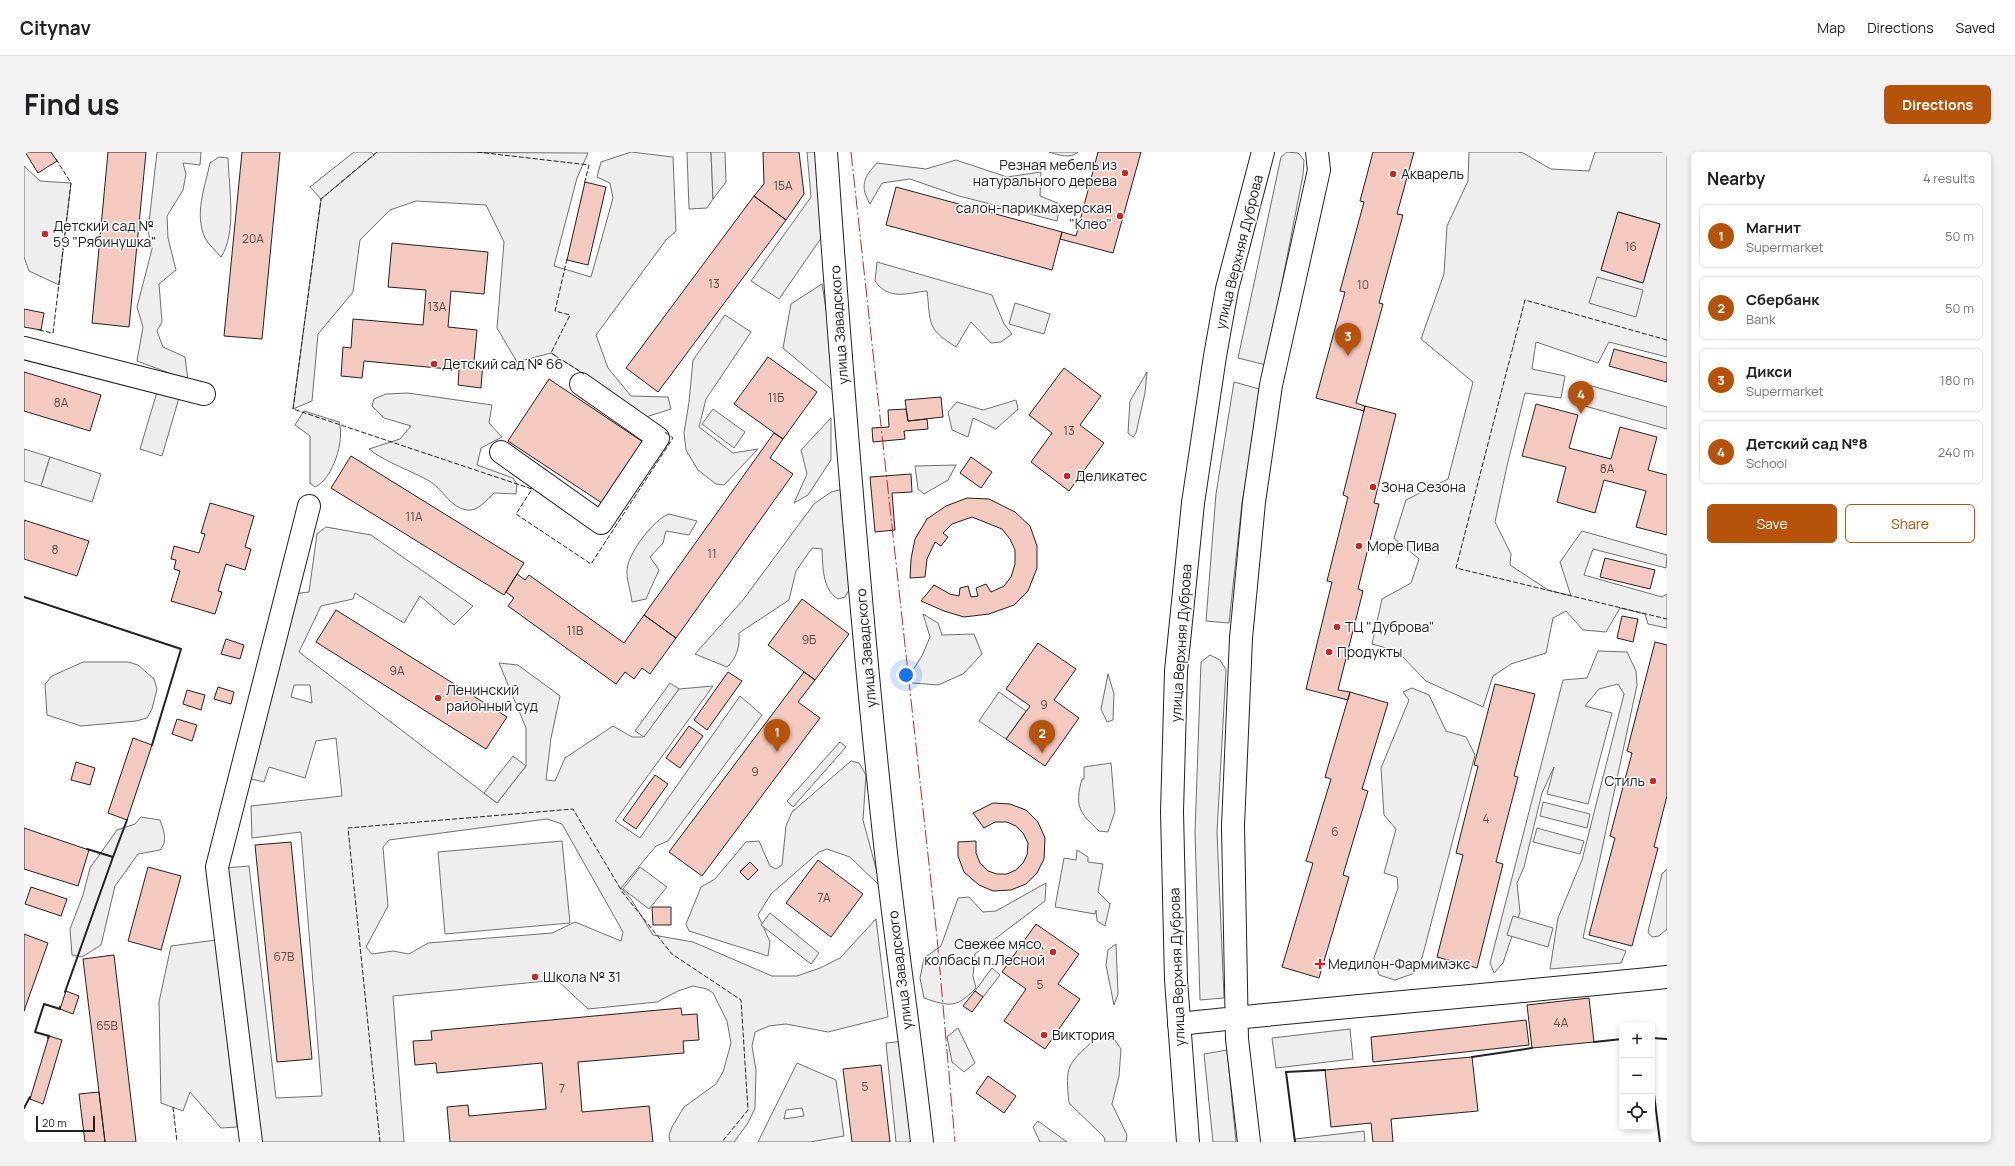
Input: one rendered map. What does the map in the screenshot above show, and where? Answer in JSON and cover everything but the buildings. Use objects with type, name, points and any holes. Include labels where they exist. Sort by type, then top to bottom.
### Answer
[{"type":"street","name":"улица Завадского","points":[[826,152],[850,464],[872,717],[893,914],[922,1142]]},
{"type":"street","name":"улица Верхняя Дуброва","points":[[1188,1142],[1179,1024],[1172,812],[1176,671],[1193,503],[1215,356],[1227,289],[1263,152]]},
{"type":"street","points":[[1248,1142],[1236,1018],[1233,826],[1241,638],[1254,502],[1271,385],[1319,170],[1317,152]]},
{"type":"street","points":[[24,348],[204,394]]},
{"type":"street","points":[[501,452],[601,523],[658,438],[581,384]]},
{"type":"street","points":[[251,1142],[217,867],[310,506]]},
{"type":"street","points":[[1179,1024],[1340,1006],[1480,996],[1667,977]]},
{"type":"shaded area","points":[[157,152],[201,152],[200,165],[183,163],[186,174],[183,190],[167,216],[168,238],[176,270],[159,284],[162,322],[157,331],[163,347],[185,357],[188,380],[137,361],[143,327],[137,307],[152,249],[148,231]]},
{"type":"shaded area","points":[[354,152],[371,152],[374,155],[321,199],[310,187]]},
{"type":"shaded area","points":[[377,152],[588,153],[577,178],[554,266],[591,277],[613,198],[610,183],[597,177],[601,162],[631,152],[673,157],[676,231],[666,240],[596,335],[608,368],[631,396],[668,397],[671,409],[643,418],[606,388],[551,353],[517,362],[497,328],[504,242],[486,205],[416,201],[390,210],[360,240],[353,292],[318,334],[312,401],[293,409],[321,199]]},
{"type":"shaded area","points":[[687,152],[711,152],[713,199],[707,208],[689,209]]},
{"type":"shaded area","points":[[711,152],[725,152],[726,182],[713,199]]},
{"type":"shaded area","points":[[807,152],[820,152],[826,231],[779,299],[751,281],[811,197]]},
{"type":"shaded area","points":[[1049,152],[1078,152],[1068,156]]},
{"type":"shaded area","points":[[1287,152],[1298,153],[1304,160],[1303,175],[1266,365],[1238,358],[1281,157]]},
{"type":"shaded area","points":[[1469,152],[1518,152],[1523,153],[1551,169],[1589,171],[1595,152],[1667,152],[1667,357],[1609,342],[1598,363],[1536,342],[1532,369],[1565,376],[1561,398],[1525,393],[1495,522],[1511,554],[1510,565],[1548,590],[1571,596],[1560,562],[1582,531],[1667,555],[1666,568],[1593,549],[1584,575],[1662,597],[1667,594],[1667,628],[1648,624],[1645,614],[1620,608],[1606,632],[1583,630],[1566,611],[1553,618],[1546,653],[1511,664],[1493,676],[1483,707],[1426,681],[1397,651],[1372,644],[1382,599],[1411,583],[1419,559],[1394,538],[1406,500],[1448,479],[1473,382],[1421,339],[1444,274],[1447,226],[1468,181]],"holes":[[[1619,212],[1660,224],[1643,283],[1601,270]]]},
{"type":"shaded area","points":[[219,157],[228,158],[231,210],[229,236],[221,257],[205,238],[200,220],[203,191],[210,163]]},
{"type":"shaded area","points":[[956,160],[1007,177],[1041,172],[1040,196],[1060,204],[1057,221],[959,196],[910,179],[882,183],[870,204],[867,198],[864,182],[877,163],[926,169]]},
{"type":"shaded area","points":[[24,166],[40,181],[71,183],[59,285],[29,271],[24,257]]},
{"type":"shaded area","points":[[877,262],[992,295],[1004,324],[1012,334],[1001,342],[991,343],[971,322],[956,347],[939,335],[935,330],[930,318],[927,291],[899,294],[886,291],[875,281]]},
{"type":"shaded area","points":[[1597,277],[1643,290],[1636,317],[1589,303]]},
{"type":"shaded area","points":[[822,284],[832,346],[835,392],[783,348],[791,304]]},
{"type":"shaded area","points":[[1015,303],[1050,314],[1044,334],[1009,324]]},
{"type":"shaded area","points":[[725,315],[751,332],[706,399],[699,427],[733,453],[758,449],[724,485],[716,484],[698,470],[686,450],[684,433],[693,360]]},
{"type":"shaded area","points":[[1147,372],[1145,393],[1136,433],[1133,437],[1128,433],[1130,401]]},
{"type":"shaded area","points":[[1234,382],[1263,390],[1242,503],[1229,623],[1206,621],[1216,494]]},
{"type":"shaded area","points":[[1581,383],[1667,407],[1667,429],[1574,403]]},
{"type":"shaded area","points":[[157,392],[179,398],[162,456],[140,449]]},
{"type":"shaded area","points":[[408,393],[492,405],[489,423],[502,437],[481,448],[477,465],[513,478],[517,484],[516,494],[494,493],[475,509],[461,509],[431,482],[384,459],[369,449],[400,439],[411,426],[384,418],[372,406],[374,399],[386,394]]},
{"type":"shaded area","points":[[1016,400],[1018,409],[996,429],[973,418],[968,437],[952,430],[948,412],[957,402],[983,410]]},
{"type":"shaded area","points":[[713,409],[745,432],[734,448],[702,424]]},
{"type":"shaded area","points":[[304,411],[339,422],[340,439],[336,458],[327,476],[315,487],[310,483],[310,436],[295,425]]},
{"type":"shaded area","points":[[831,418],[831,460],[808,495],[794,503],[807,474],[801,450]]},
{"type":"shaded area","points":[[24,449],[50,457],[41,486],[24,481]]},
{"type":"shaded area","points":[[50,457],[101,474],[92,502],[41,486]]},
{"type":"shaded area","points":[[956,465],[948,480],[924,494],[918,489],[915,466]]},
{"type":"shaded area","points":[[847,488],[856,578],[845,597],[838,599],[829,590],[824,577],[822,549],[812,548],[796,571],[789,600],[739,633],[737,652],[727,667],[695,654],[743,600],[814,504],[831,492]]},
{"type":"shaded area","points":[[669,514],[697,521],[689,535],[666,531],[663,543],[650,557],[659,570],[646,599],[632,602],[627,569],[632,554],[643,537],[656,522]]},
{"type":"shaded area","points":[[326,527],[371,535],[473,606],[454,625],[420,596],[404,623],[355,593],[353,599],[321,606],[299,652],[497,803],[526,766],[526,728],[499,663],[518,665],[560,696],[551,738],[546,780],[555,781],[565,758],[613,726],[632,737],[643,737],[679,689],[713,686],[615,821],[640,838],[740,696],[762,715],[668,841],[656,846],[621,888],[631,899],[653,935],[693,942],[772,976],[797,976],[820,968],[840,958],[876,919],[888,1017],[828,1032],[786,1024],[769,1026],[755,1032],[752,1046],[756,1070],[755,1108],[748,1123],[734,1142],[670,1142],[669,1135],[672,1127],[684,1107],[716,1084],[723,1072],[731,1043],[727,1021],[713,993],[707,989],[693,986],[678,991],[657,1002],[588,1009],[557,980],[393,996],[404,1142],[257,1142],[225,868],[249,866],[276,1098],[322,1096],[301,832],[252,838],[251,806],[342,796],[336,738],[316,741],[305,778],[269,767],[264,782],[247,778],[293,594],[309,592],[317,534]],"holes":[[[294,685],[310,685],[312,703],[291,697]],[[547,819],[562,824],[623,932],[621,941],[575,922],[552,933],[428,943],[409,954],[393,951],[372,954],[366,947],[388,906],[383,847],[389,840]]]},
{"type":"shaded area","points":[[923,614],[938,623],[942,635],[974,634],[982,654],[963,674],[938,685],[912,683],[911,673],[922,656],[930,637]]},
{"type":"shaded area","points":[[1598,651],[1627,652],[1636,671],[1637,685],[1583,938],[1626,951],[1621,963],[1550,969],[1558,918],[1582,860],[1624,694],[1618,684],[1599,689],[1585,706],[1612,713],[1588,804],[1547,794],[1554,767],[1542,793],[1524,867],[1517,883],[1520,912],[1503,963],[1494,973],[1490,963],[1563,680],[1587,678]]},
{"type":"shaded area","points":[[1210,655],[1220,660],[1226,670],[1217,832],[1224,998],[1200,1000],[1195,832],[1201,662]]},
{"type":"shaded area","points":[[83,662],[128,662],[138,665],[154,679],[157,689],[152,709],[147,718],[136,721],[81,726],[47,715],[45,684],[52,676]]},
{"type":"shaded area","points":[[1108,674],[1114,694],[1113,720],[1107,722],[1101,709]]},
{"type":"shaded area","points":[[670,683],[679,689],[644,737],[635,731]]},
{"type":"shaded area","points":[[1412,688],[1429,695],[1446,731],[1466,737],[1475,755],[1422,958],[1412,974],[1395,980],[1379,975],[1374,958],[1398,888],[1397,877],[1384,873],[1396,829],[1384,815],[1381,768],[1409,700],[1403,692]]},
{"type":"shaded area","points":[[999,692],[1026,711],[1006,739],[979,721]]},
{"type":"shaded area","points":[[840,742],[846,747],[793,807],[787,801]]},
{"type":"shaded area","points":[[513,756],[526,766],[497,803],[484,793]]},
{"type":"shaded area","points":[[851,761],[859,763],[866,775],[863,820],[881,887],[850,857],[827,849],[819,852],[771,894],[758,915],[770,942],[768,956],[689,931],[686,924],[701,887],[715,879],[746,842],[759,841],[770,866],[776,869],[782,865],[786,826],[792,812]],"holes":[[[750,862],[758,870],[748,880],[740,871]]]},
{"type":"shaded area","points":[[1111,763],[1115,811],[1108,832],[1099,831],[1087,819],[1080,809],[1079,796],[1082,779],[1084,779],[1084,767]]},
{"type":"shaded area","points":[[1543,802],[1590,814],[1587,828],[1540,816]]},
{"type":"shaded area","points":[[141,817],[160,820],[165,839],[162,847],[160,850],[138,854],[115,886],[101,945],[82,957],[72,955],[70,929],[83,895],[90,868],[117,830],[135,824]]},
{"type":"shaded area","points":[[1537,828],[1584,841],[1580,854],[1533,842]]},
{"type":"shaded area","points":[[562,841],[570,923],[445,934],[438,852]]},
{"type":"shaded area","points":[[1077,850],[1088,857],[1088,862],[1103,864],[1098,892],[1110,904],[1105,926],[1097,921],[1096,910],[1095,914],[1055,907],[1064,858],[1076,860]]},
{"type":"shaded area","points":[[640,867],[667,887],[649,909],[623,889]]},
{"type":"shaded area","points":[[1667,869],[1667,929],[1659,936],[1652,937],[1648,932],[1662,874]]},
{"type":"shaded area","points":[[1046,883],[1045,901],[975,954],[973,976],[976,988],[969,995],[953,1004],[940,1003],[924,998],[920,978],[924,958],[941,946],[958,898],[969,897],[983,912],[996,911]]},
{"type":"shaded area","points":[[770,913],[819,953],[811,964],[761,925]]},
{"type":"shaded area","points":[[1513,916],[1553,928],[1548,947],[1507,935]]},
{"type":"shaded area","points":[[216,940],[237,1127],[221,1128],[190,1092],[183,1111],[161,1103],[159,1002],[171,946]]},
{"type":"shaded area","points":[[1116,944],[1118,994],[1114,1005],[1106,965],[1108,950]]},
{"type":"shaded area","points":[[992,968],[1000,975],[983,997],[975,991]]},
{"type":"shaded area","points":[[958,1028],[975,1063],[964,1072],[952,1062],[947,1037]]},
{"type":"shaded area","points":[[1350,1029],[1353,1059],[1276,1068],[1272,1038]]},
{"type":"shaded area","points":[[1095,1039],[1115,1040],[1121,1049],[1119,1076],[1112,1104],[1127,1135],[1126,1142],[1105,1142],[1104,1137],[1069,1103],[1067,1081],[1070,1066]]},
{"type":"shaded area","points":[[905,1041],[917,1142],[896,1142],[886,1043]]},
{"type":"shaded area","points":[[1227,1050],[1236,1142],[1213,1142],[1204,1054]]},
{"type":"shaded area","points":[[797,1063],[836,1080],[844,1136],[810,1142],[758,1142]],"holes":[[[802,1108],[804,1116],[784,1119],[786,1110]]]},
{"type":"shaded area","points":[[1038,1121],[1067,1142],[1040,1142],[1033,1127]]},
{"type":"shaded area","points":[[1364,1131],[1365,1142],[1295,1142],[1295,1139]]},
{"type":"fence","points":[[377,152],[321,199],[293,409],[532,489],[516,514],[591,564],[673,438],[665,432]]},
{"type":"fence","points":[[477,152],[589,165],[584,185]]},
{"type":"fence","points":[[39,330],[53,333],[71,183],[56,159]]},
{"type":"fence","points":[[567,259],[555,311],[570,315],[551,353],[584,374]]},
{"type":"fence","points":[[1667,340],[1525,300],[1456,568],[1667,619]]},
{"type":"fence","points":[[380,1142],[348,828],[573,809],[623,893],[672,954],[741,1000],[748,1110],[722,1142]]},
{"type":"fence","points":[[173,1107],[177,1142]]},
{"type":"wall","points":[[24,597],[181,649],[152,745]]},
{"type":"wall","points":[[113,857],[127,820]]},
{"type":"wall","points":[[65,992],[113,857],[87,849]]},
{"type":"wall","points":[[48,1038],[49,1036],[35,1032],[44,1004],[60,1009],[60,1007]]},
{"type":"wall","points":[[1655,1038],[1667,1039]]},
{"type":"wall","points":[[1594,1042],[1619,1039]]},
{"type":"wall","points":[[1472,1057],[1532,1048]]},
{"type":"wall","points":[[1295,1142],[1286,1072],[1325,1070]]},
{"type":"wall","points":[[1654,1094],[1660,1142]]},
{"type":"wall","points":[[24,1108],[30,1097]]},
{"type":"power","points":[[851,152],[937,937],[955,1142]]},
{"type":"place","name":"Резная мебель из натурального дерева","points":[[1125,173]]},
{"type":"place","name":"Акварель","points":[[1393,174]]},
{"type":"place","name":"салон-парикмахерская \"Клео\"","points":[[1120,216]]},
{"type":"place","name":"Детский сад № 59 \"Рябинушка\"","points":[[45,234]]},
{"type":"place","name":"Дикси","points":[[1348,356]]},
{"type":"place","name":"Детский сад № 66","points":[[434,364]]},
{"type":"place","name":"Детский сад №8","points":[[1581,414]]},
{"type":"place","name":"Деликатес","points":[[1067,476]]},
{"type":"place","name":"Зона Сезона","points":[[1373,487]]},
{"type":"place","name":"Море Пива","points":[[1359,546]]},
{"type":"place","name":"ТЦ \"Дуброва\"","points":[[1337,627]]},
{"type":"place","name":"Продукты","points":[[1329,652]]},
{"type":"place","name":"Ленинский районный суд","points":[[438,698]]},
{"type":"place","name":"Магнит","points":[[777,752]]},
{"type":"place","name":"Сбербанк","points":[[1042,753]]},
{"type":"place","name":"Стиль","points":[[1653,781]]},
{"type":"place","name":"Свежее мясо, колбасы п.Лесной","points":[[1053,952]]},
{"type":"place","name":"Медилон-Фармимэкс","points":[[1320,964]]},
{"type":"place","name":"Школа № 31","points":[[535,977]]},
{"type":"place","name":"Виктория","points":[[1044,1035]]}]
